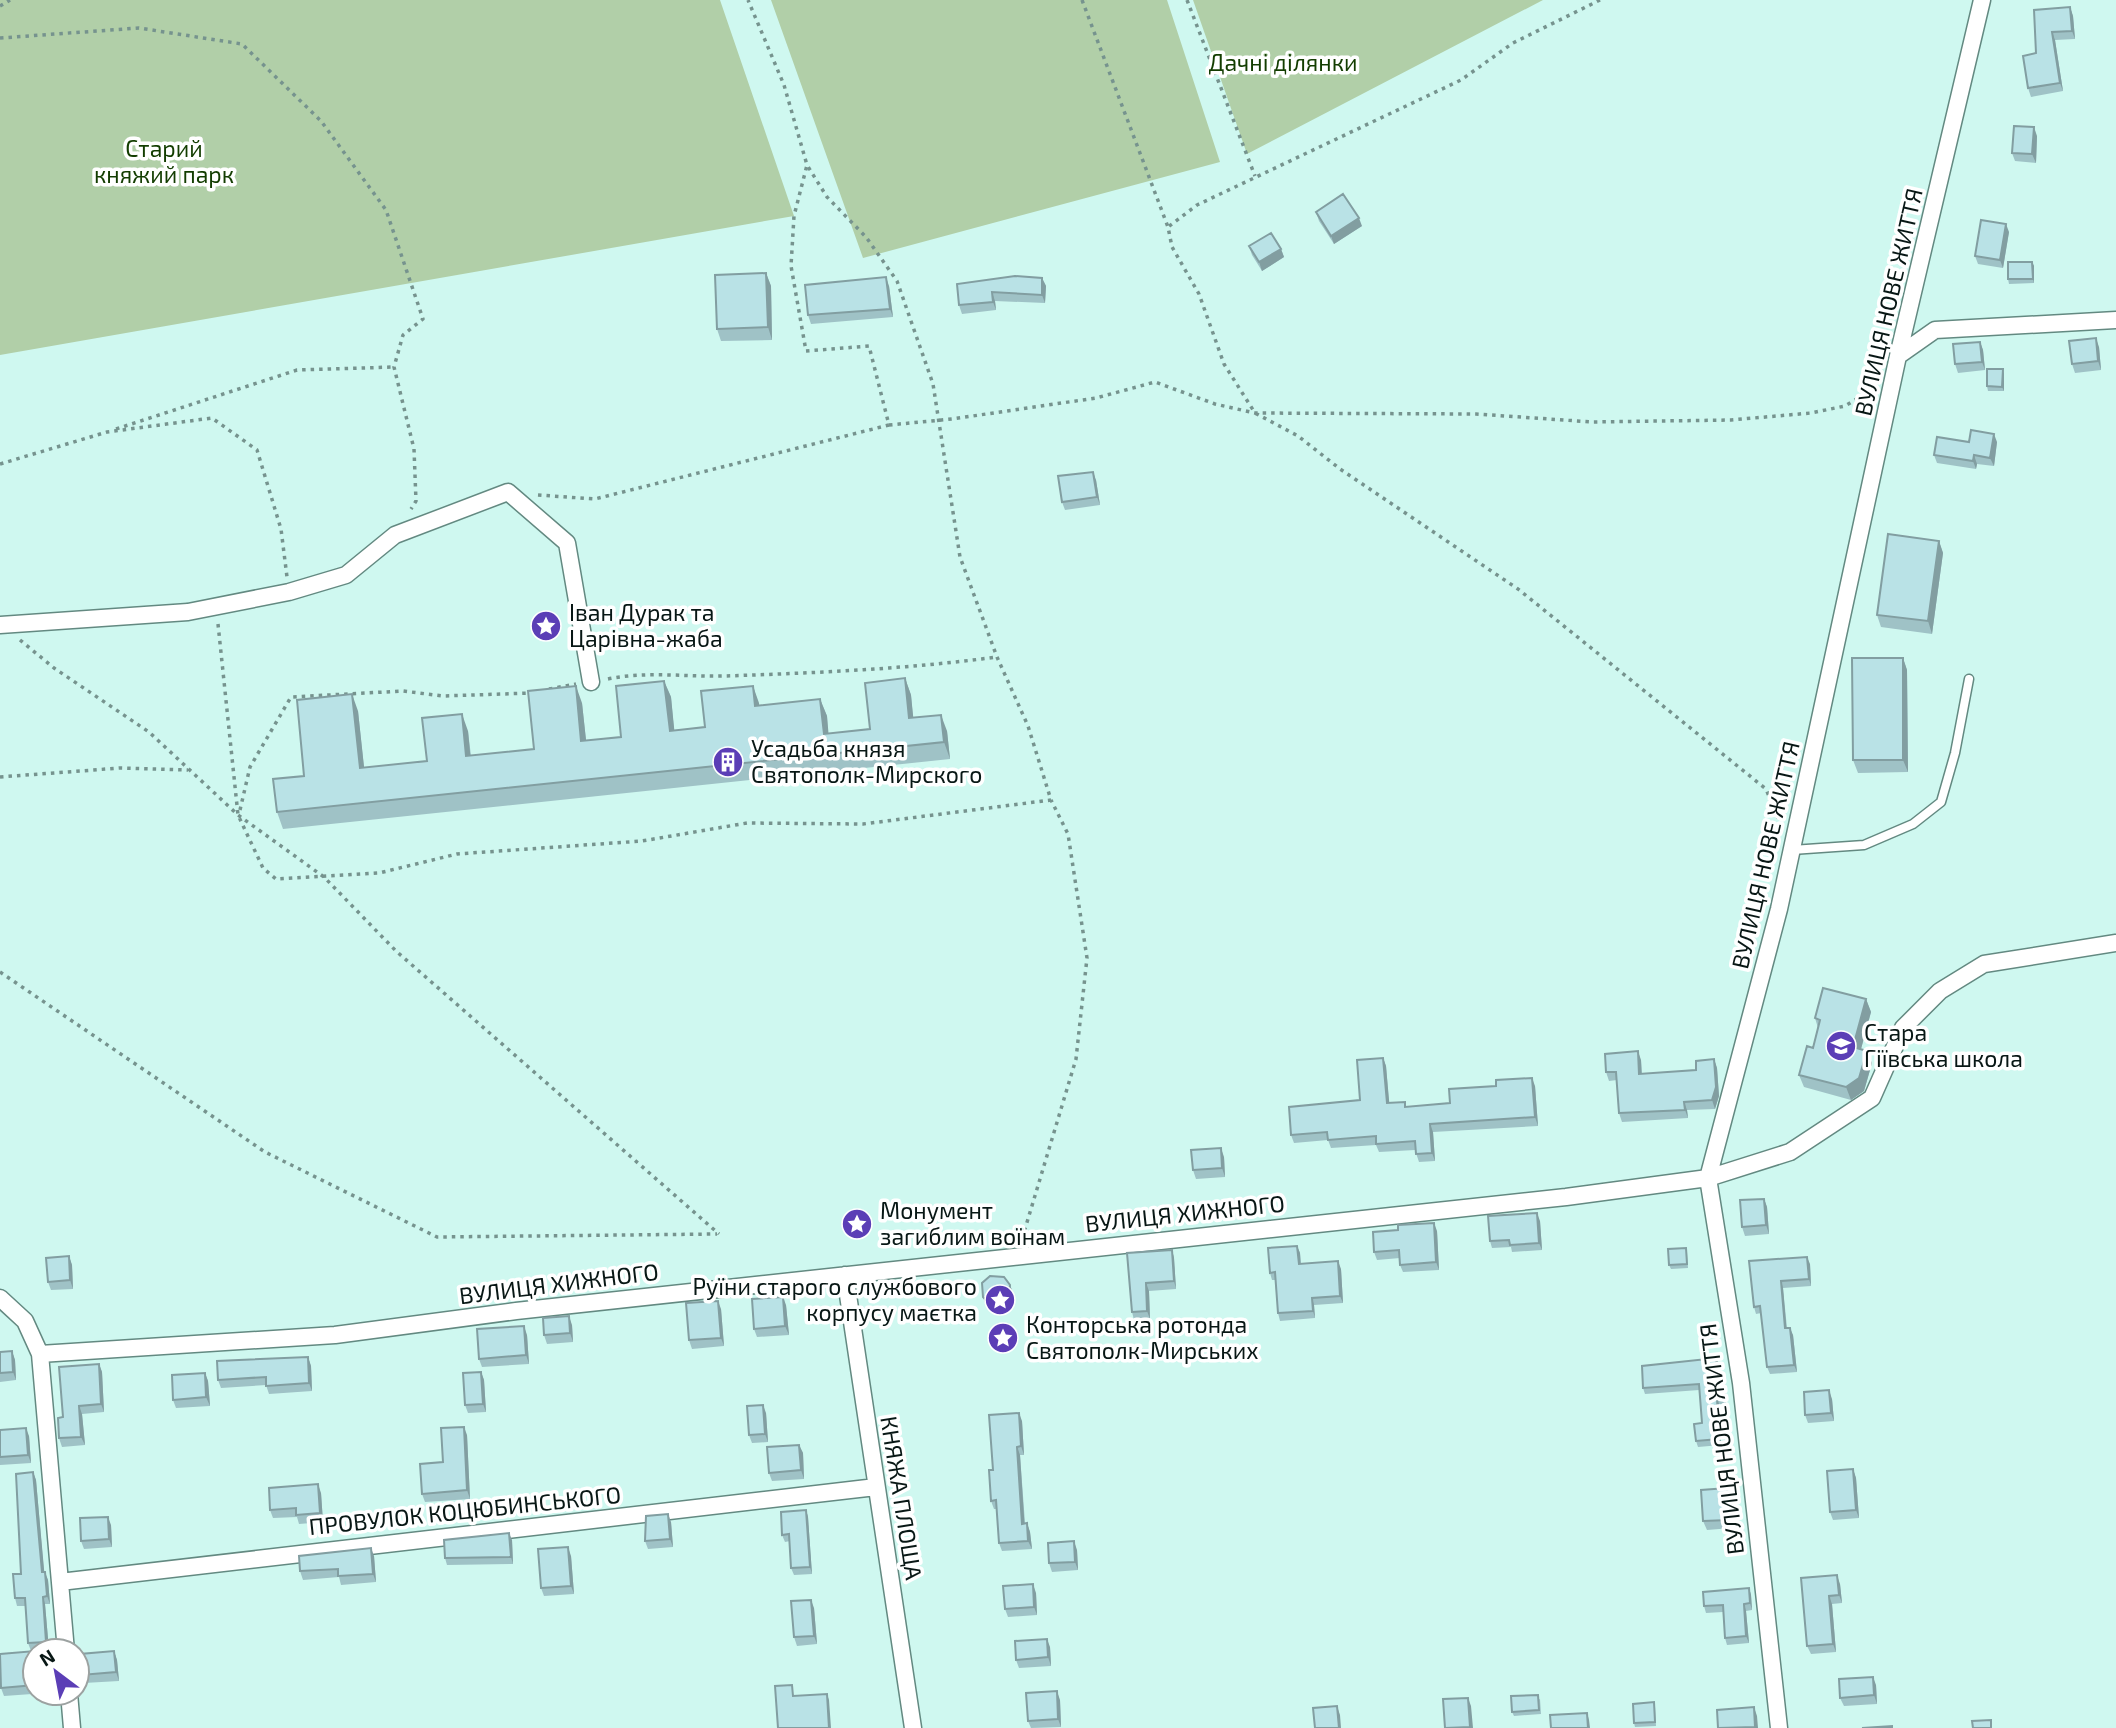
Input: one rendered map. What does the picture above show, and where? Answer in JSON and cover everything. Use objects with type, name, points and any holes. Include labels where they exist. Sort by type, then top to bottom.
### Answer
[{"type":"street","name":"ВУЛИЦЯ НОВЕ ЖИТТЯ","points":[[1779,1728],[1741,1382],[1708,1178],[1792,850],[1898,356],[1982,0]]},
{"type":"street","points":[[1898,356],[1935,330],[2116,320]]},
{"type":"street","points":[[1,625],[188,612],[289,592],[346,575],[395,535],[508,492],[567,543],[591,682]]},
{"type":"street","name":"ВУЛИЦЯ ХИЖНОГО","points":[[40,1354],[335,1335],[516,1311],[1552,1198],[1708,1178],[1790,1152],[1872,1098],[1903,1028],[1940,990],[1983,964],[2116,943]]},
{"type":"street","name":"КНЯЖА ПЛОЩА","points":[[845,1275],[914,1728]]},
{"type":"street","points":[[0,1298],[25,1321],[40,1354],[65,1637]]},
{"type":"street","name":"ПРОВУЛОК КОЦЮБИНСЬКОГО","points":[[60,1582],[876,1487]]},
{"type":"street","points":[[70,1707],[72,1728]]},
{"type":"lane","points":[[1792,850],[1864,845],[1913,824],[1941,802],[1955,753],[1969,678]]},
{"type":"path","points":[[0,6],[10,0]]},
{"type":"path","points":[[748,0],[784,85],[807,165],[827,197],[866,237],[897,281],[933,384],[960,557],[997,657],[1028,726],[1051,800],[1068,834],[1087,958],[1076,1059],[1017,1255]]},
{"type":"path","points":[[1082,0],[1168,227],[1172,247],[1199,294],[1224,364],[1255,413],[1298,436],[1340,469],[1507,582],[1733,761],[1766,789],[1792,850]]},
{"type":"path","points":[[1186,0],[1255,176]]},
{"type":"path","points":[[1168,227],[1197,205],[1461,80],[1513,43],[1600,0]]},
{"type":"path","points":[[0,38],[139,28],[242,44],[321,121],[386,210],[423,318],[403,335],[394,368],[414,449],[416,501],[395,535]]},
{"type":"path","points":[[807,165],[794,216],[791,266],[806,351],[869,346],[889,425]]},
{"type":"path","points":[[0,464],[297,370],[394,368]]},
{"type":"path","points":[[508,492],[595,499],[889,425],[937,421],[1096,398],[1155,382],[1215,404],[1255,413],[1476,414],[1592,422],[1731,420],[1811,414],[1845,406],[1877,386]]},
{"type":"path","points":[[107,432],[212,418],[257,450],[281,529],[289,592]]},
{"type":"path","points":[[217,608],[238,815],[263,868],[275,879],[379,873],[457,854],[642,841],[747,823],[863,824],[1051,800]]},
{"type":"path","points":[[0,972],[265,1152],[437,1237],[719,1234],[396,951],[324,877],[238,815],[149,732],[54,668],[1,625]]},
{"type":"path","points":[[0,777],[120,768],[190,770]]},
{"type":"green space","name":"Старий княжий парк","points":[[0,0],[720,0],[794,216],[0,355]]},
{"type":"green space","points":[[771,0],[1167,0],[1220,162],[863,258]]},
{"type":"green space","name":"Дачні ділянки","points":[[1193,0],[1543,0],[1247,154]]},
{"type":"building","points":[[2070,7],[2072,31],[2052,32],[2060,83],[2028,88],[2023,56],[2036,53],[2034,10]]},
{"type":"building","points":[[2014,126],[2034,127],[2032,154],[2012,153]]},
{"type":"building","points":[[1343,194],[1359,218],[1331,236],[1316,212]]},
{"type":"building","points":[[1981,220],[2006,224],[2000,260],[1975,256]]},
{"type":"building","points":[[1271,233],[1281,249],[1259,262],[1249,246]]},
{"type":"building","points":[[2008,262],[2032,262],[2033,279],[2008,279]]},
{"type":"building","points":[[766,273],[768,327],[717,329],[715,275]]},
{"type":"building","points":[[1015,276],[1042,278],[1042,295],[992,292],[993,302],[959,305],[957,284]]},
{"type":"building","points":[[886,277],[890,309],[808,315],[805,285]]},
{"type":"building","points":[[2096,338],[2098,361],[2072,364],[2069,341]]},
{"type":"building","points":[[1980,342],[1982,362],[1955,364],[1953,344]]},
{"type":"building","points":[[1987,369],[2003,369],[2002,387],[1987,386]]},
{"type":"building","points":[[1971,430],[1994,434],[1990,458],[1974,455],[1973,461],[1934,455],[1937,437],[1969,442]]},
{"type":"building","points":[[1093,472],[1097,497],[1062,502],[1058,476]]},
{"type":"building","points":[[1888,534],[1939,541],[1928,621],[1877,615]]},
{"type":"building","points":[[1852,658],[1903,658],[1903,760],[1853,760]]},
{"type":"building","name":"Усадьба князя Святополк-Мирского","points":[[905,678],[909,718],[941,715],[944,742],[277,812],[273,779],[304,776],[297,700],[352,694],[360,768],[427,761],[422,718],[462,714],[466,756],[534,749],[528,691],[576,686],[581,741],[621,737],[616,686],[664,681],[670,731],[705,727],[701,691],[753,686],[755,706],[820,699],[824,734],[870,729],[865,683]]},
{"type":"building","name":"Стара Гіївська школа","points":[[1823,988],[1866,999],[1853,1047],[1867,1051],[1859,1078],[1846,1087],[1799,1075],[1807,1046],[1813,1048],[1820,1020],[1815,1018]]},
{"type":"building","points":[[1638,1051],[1639,1074],[1696,1070],[1696,1061],[1714,1059],[1716,1087],[1712,1100],[1684,1102],[1685,1110],[1619,1113],[1616,1072],[1606,1072],[1605,1054]]},
{"type":"building","points":[[1383,1058],[1387,1103],[1405,1102],[1405,1107],[1450,1103],[1449,1089],[1496,1086],[1496,1080],[1532,1078],[1535,1117],[1430,1124],[1432,1153],[1416,1154],[1415,1141],[1376,1144],[1376,1136],[1328,1140],[1327,1132],[1291,1135],[1289,1107],[1360,1100],[1357,1060]]},
{"type":"building","points":[[1221,1148],[1222,1168],[1193,1170],[1191,1150]]},
{"type":"building","points":[[1764,1199],[1766,1225],[1742,1227],[1740,1200]]},
{"type":"building","points":[[1537,1213],[1539,1243],[1510,1245],[1509,1240],[1490,1241],[1488,1216]]},
{"type":"building","points":[[1434,1223],[1436,1262],[1400,1265],[1399,1250],[1374,1252],[1373,1232],[1398,1230],[1398,1225]]},
{"type":"building","points":[[1297,1246],[1299,1264],[1338,1261],[1340,1296],[1312,1298],[1313,1311],[1278,1313],[1275,1272],[1270,1273],[1268,1248]]},
{"type":"building","points":[[1686,1248],[1687,1264],[1669,1265],[1668,1249]]},
{"type":"building","points":[[1172,1250],[1174,1281],[1146,1283],[1147,1311],[1132,1312],[1127,1253]]},
{"type":"building","points":[[69,1256],[70,1280],[48,1282],[46,1258]]},
{"type":"building","points":[[1807,1257],[1809,1279],[1781,1281],[1785,1328],[1790,1328],[1794,1365],[1767,1367],[1760,1306],[1754,1307],[1749,1261]]},
{"type":"building","points":[[990,1276],[1004,1277],[1010,1285],[1008,1300],[1000,1305],[990,1304],[983,1297],[982,1283]]},
{"type":"building","points":[[783,1297],[785,1326],[754,1329],[752,1299]]},
{"type":"building","points":[[718,1301],[721,1338],[689,1340],[686,1303]]},
{"type":"building","points":[[569,1316],[570,1333],[544,1335],[543,1318]]},
{"type":"building","points":[[524,1326],[526,1355],[479,1359],[477,1329]]},
{"type":"building","points":[[12,1351],[13,1372],[0,1373],[0,1352]]},
{"type":"building","points":[[308,1357],[309,1383],[266,1386],[266,1377],[218,1380],[217,1361]]},
{"type":"building","points":[[1716,1358],[1718,1381],[1722,1380],[1724,1398],[1717,1398],[1719,1439],[1696,1441],[1694,1424],[1702,1423],[1699,1384],[1643,1388],[1642,1366]]},
{"type":"building","points":[[99,1364],[101,1404],[79,1406],[81,1437],[59,1438],[58,1418],[63,1417],[59,1367]]},
{"type":"building","points":[[481,1372],[483,1404],[465,1405],[463,1373]]},
{"type":"building","points":[[205,1373],[206,1397],[173,1400],[172,1375]]},
{"type":"building","points":[[1829,1390],[1831,1413],[1805,1415],[1804,1392]]},
{"type":"building","points":[[763,1405],[765,1434],[749,1435],[747,1406]]},
{"type":"building","points":[[1019,1413],[1021,1446],[1017,1447],[1022,1524],[1027,1523],[1028,1541],[999,1543],[996,1500],[991,1501],[989,1470],[993,1470],[989,1415]]},
{"type":"building","points":[[464,1427],[467,1490],[422,1494],[420,1464],[443,1462],[441,1428]]},
{"type":"building","points":[[26,1428],[28,1455],[0,1457],[0,1430]]},
{"type":"building","points":[[799,1445],[801,1470],[769,1473],[767,1447]]},
{"type":"building","points":[[1853,1469],[1856,1510],[1830,1512],[1827,1471]]},
{"type":"building","points":[[33,1472],[42,1572],[45,1572],[47,1596],[43,1597],[46,1637],[28,1637],[25,1598],[15,1598],[13,1574],[21,1574],[16,1474]]},
{"type":"building","points":[[318,1484],[320,1513],[296,1515],[296,1508],[270,1510],[269,1488]]},
{"type":"building","points":[[1727,1488],[1729,1520],[1703,1521],[1701,1490]]},
{"type":"building","points":[[806,1510],[810,1567],[791,1568],[789,1534],[782,1535],[781,1512]]},
{"type":"building","points":[[668,1514],[670,1539],[645,1541],[646,1516]]},
{"type":"building","points":[[108,1517],[109,1539],[81,1541],[80,1518]]},
{"type":"building","points":[[509,1533],[511,1557],[445,1558],[444,1540]]},
{"type":"building","points":[[1074,1541],[1075,1562],[1049,1563],[1048,1543]]},
{"type":"building","points":[[568,1547],[571,1586],[541,1588],[538,1549]]},
{"type":"building","points":[[371,1548],[373,1574],[338,1576],[338,1569],[300,1571],[299,1556]]},
{"type":"building","points":[[1837,1575],[1839,1595],[1829,1596],[1833,1644],[1807,1646],[1801,1578]]},
{"type":"building","points":[[1033,1584],[1034,1607],[1005,1609],[1003,1586]]},
{"type":"building","points":[[1749,1588],[1750,1603],[1744,1604],[1746,1636],[1725,1638],[1723,1605],[1704,1606],[1703,1592]]},
{"type":"building","points":[[811,1600],[814,1636],[794,1637],[791,1601]]},
{"type":"building","points":[[1047,1639],[1048,1657],[1016,1660],[1015,1641]]},
{"type":"building","points":[[114,1651],[116,1672],[91,1674],[91,1653]]},
{"type":"building","points":[[21,1652],[21,1686],[1,1688],[0,1654]]},
{"type":"building","points":[[1873,1677],[1874,1695],[1840,1698],[1839,1679]]},
{"type":"building","points":[[792,1685],[793,1696],[827,1694],[829,1728],[778,1728],[775,1686]]},
{"type":"building","points":[[1057,1691],[1058,1719],[1028,1721],[1026,1693]]},
{"type":"building","points":[[1538,1695],[1539,1710],[1512,1712],[1511,1696]]},
{"type":"building","points":[[1468,1698],[1470,1727],[1445,1728],[1443,1699]]},
{"type":"building","points":[[1654,1702],[1655,1722],[1634,1723],[1633,1704]]},
{"type":"building","points":[[1337,1706],[1339,1728],[1315,1728],[1313,1708]]},
{"type":"building","points":[[1754,1707],[1755,1727],[1718,1728],[1717,1710]]},
{"type":"building","points":[[1587,1713],[1588,1728],[1551,1728],[1550,1715]]},
{"type":"building","points":[[1991,1720],[1991,1728],[1973,1728],[1972,1721]]},
{"type":"place","name":"Іван Дурак та Царівна-жаба","points":[[546,626]]},
{"type":"place","name":"Усадьба князя Святополк-Мирского","points":[[728,762]]},
{"type":"place","name":"Стара Гіївська школа","points":[[1841,1046]]},
{"type":"place","name":"Монумент загиблим воїнам","points":[[857,1224]]},
{"type":"place","name":"Руїни старого службового корпусу маєтка","points":[[1000,1300]]},
{"type":"place","name":"Конторська ротонда Святополк-Мирських","points":[[1003,1338]]}]
